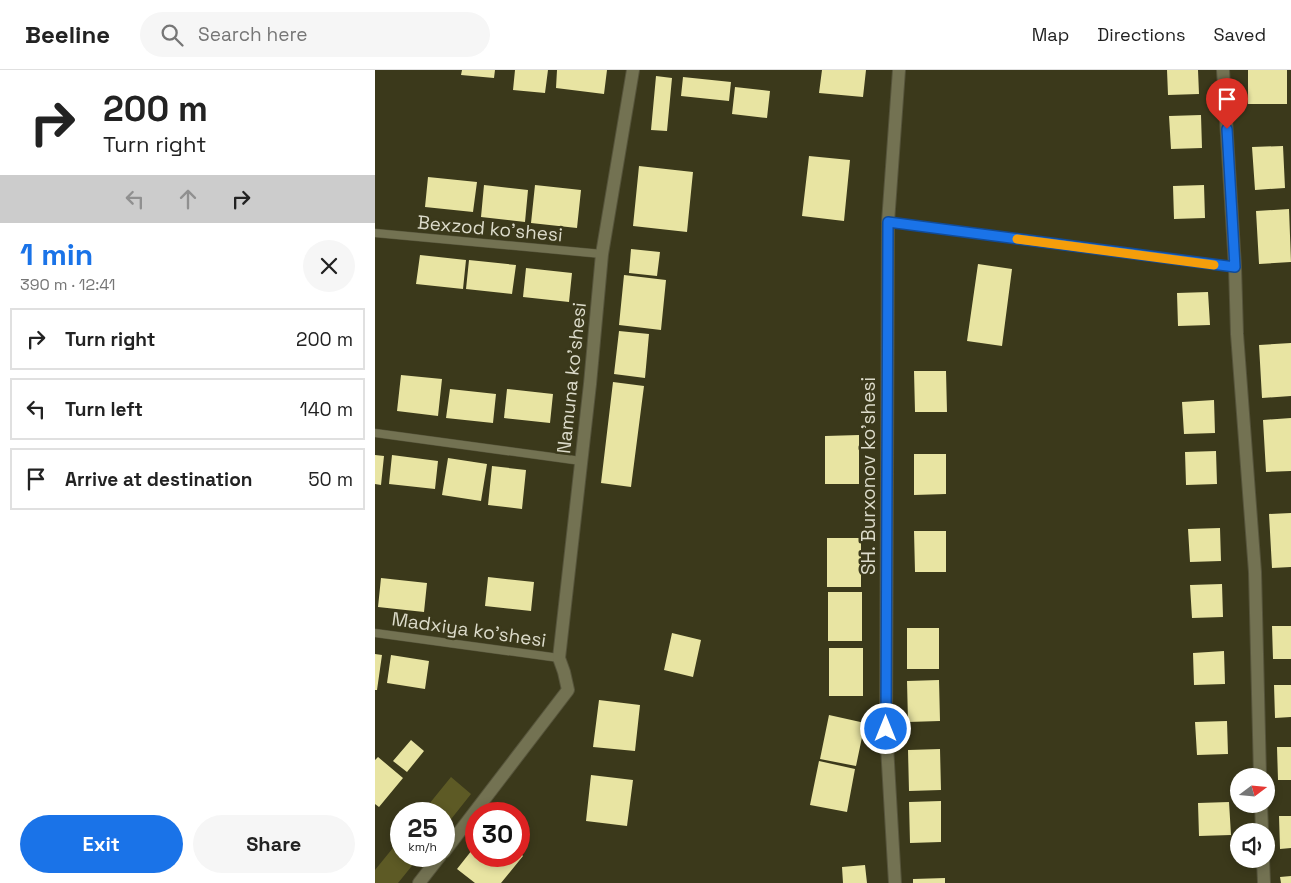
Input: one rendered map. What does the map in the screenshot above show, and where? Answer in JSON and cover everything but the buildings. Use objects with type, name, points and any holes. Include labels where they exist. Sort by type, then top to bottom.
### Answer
[{"type":"street","name":"Namuna ko'shesi","points":[[455,838],[568,690],[559,658],[602,254],[633,70]]},
{"type":"street","name":"SH. Burxonov ko'shesi","points":[[895,883],[886,729],[888,222],[899,70]]},
{"type":"street","points":[[1223,70],[1235,267],[1237,334],[1255,572],[1260,768]]},
{"type":"street","points":[[419,883],[431,867]]},
{"type":"street","points":[[1263,868],[1264,883]]},
{"type":"lane","points":[[888,222],[1235,267]]},
{"type":"lane","name":"Bexzod ko'shesi","points":[[375,234],[602,254]]},
{"type":"lane","points":[[375,433],[581,461]]},
{"type":"lane","name":"Madxiya ko'shesi","points":[[375,632],[559,658]]},
{"type":"shaded area","points":[[451,777],[471,794],[455,814],[455,802],[431,802]]},
{"type":"shaded area","points":[[390,852],[390,867],[411,867],[398,883],[375,883],[375,870]]},
{"type":"slow traffic","points":[[1017,239],[1214,265]]},
{"type":"route","points":[[886,729],[888,222],[1235,267],[1227,129]]}]
